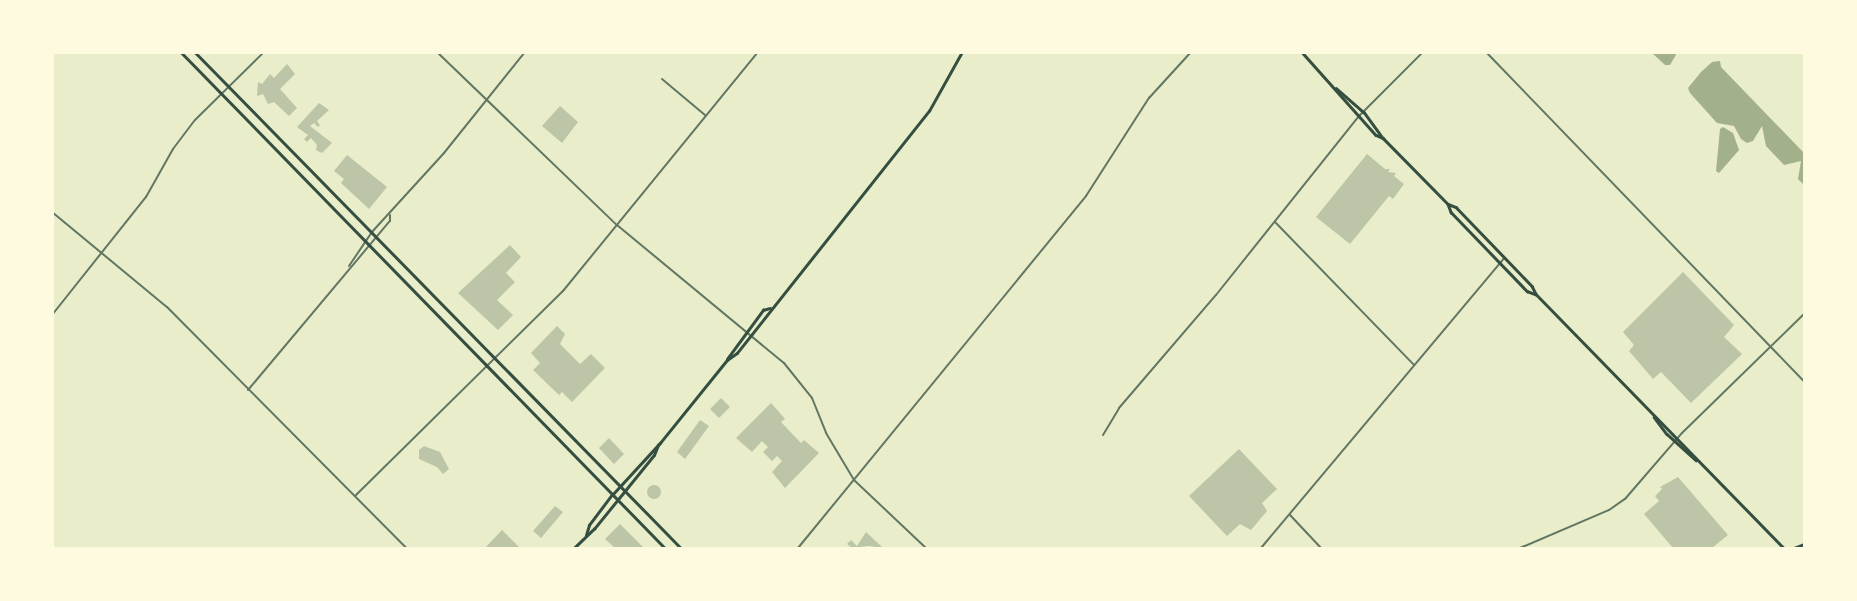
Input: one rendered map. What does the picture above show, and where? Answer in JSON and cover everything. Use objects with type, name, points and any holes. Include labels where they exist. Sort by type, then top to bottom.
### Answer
[{"type":"highway","points":[[1794,548],[1804,544]]},
{"type":"main road","points":[[181,52],[364,242],[665,548]]},
{"type":"main road","points":[[195,52],[619,487],[681,548]]},
{"type":"main road","points":[[586,535],[589,525],[612,495],[659,444],[727,360],[750,336],[770,308],[929,111],[962,52]]},
{"type":"main road","points":[[1302,52],[1376,135],[1383,138]]},
{"type":"main road","points":[[1336,88],[1364,112],[1383,138],[1448,204],[1451,212],[1527,291],[1536,294]]},
{"type":"main road","points":[[1448,204],[1456,207],[1532,286],[1536,294],[1654,417],[1674,442],[1698,461]]},
{"type":"main road","points":[[727,360],[744,332],[762,310],[770,308]]},
{"type":"main road","points":[[1654,417],[1678,437],[1698,461],[1784,548]]},
{"type":"main road","points":[[574,548],[586,535],[594,530],[654,455],[659,444]]},
{"type":"street","points":[[52,315],[146,197],[186,131],[264,52]]},
{"type":"street","points":[[437,52],[617,225],[744,332],[784,363],[809,394],[826,433],[854,480],[926,548]]},
{"type":"street","points":[[349,266],[371,233],[390,215],[525,52]]},
{"type":"street","points":[[354,496],[563,292],[758,52]]},
{"type":"street","points":[[798,548],[1086,196],[1149,98],[1191,52]]},
{"type":"street","points":[[1103,435],[1119,408],[1275,222],[1359,116],[1423,52]]},
{"type":"street","points":[[1486,52],[1804,381]]},
{"type":"street","points":[[662,79],[705,115]]},
{"type":"street","points":[[52,212],[167,307],[406,548]]},
{"type":"street","points":[[248,390],[349,266],[390,221],[390,215]]},
{"type":"street","points":[[1275,222],[1414,365]]},
{"type":"street","points":[[1261,548],[1504,258]]},
{"type":"street","points":[[1520,548],[1609,510],[1625,499],[1678,437],[1804,314]]},
{"type":"street","points":[[1290,515],[1321,548]]},
{"type":"shaded area","points":[[1677,52],[1670,65],[1665,65],[1652,53]]},
{"type":"shaded area","points":[[1720,61],[1721,67],[1804,153],[1804,185],[1798,179],[1801,161],[1784,165],[1766,146],[1762,126],[1753,141],[1747,143],[1741,139],[1734,126],[1717,123],[1690,93],[1688,88],[1701,72],[1712,62]]},
{"type":"shaded area","points":[[1723,127],[1733,133],[1739,150],[1719,173],[1716,171],[1720,129]]},
{"type":"building","points":[[287,64],[295,74],[280,89],[297,108],[289,116],[274,102],[268,104],[263,94],[257,96],[258,82],[262,84],[270,74],[274,78]]},
{"type":"building","points":[[319,103],[329,110],[317,121],[320,125],[318,127],[314,123],[310,126],[332,143],[322,153],[316,150],[317,145],[311,138],[307,142],[304,139],[308,135],[297,127]]},
{"type":"building","points":[[560,106],[578,122],[562,143],[542,126]]},
{"type":"building","points":[[1367,154],[1385,169],[1390,169],[1388,172],[1396,173],[1394,176],[1404,184],[1393,199],[1389,196],[1350,244],[1316,217]]},
{"type":"building","points":[[347,155],[387,187],[369,209],[341,183],[344,179],[334,171]]},
{"type":"building","points":[[510,245],[521,257],[506,273],[515,282],[497,300],[513,315],[498,330],[458,293]]},
{"type":"building","points":[[1683,272],[1734,325],[1724,337],[1742,354],[1691,403],[1661,372],[1653,379],[1629,351],[1634,345],[1623,332]]},
{"type":"building","points":[[557,326],[565,334],[560,344],[580,364],[591,354],[605,368],[572,402],[562,392],[559,395],[533,370],[540,363],[531,353]]},
{"type":"building","points":[[721,398],[730,407],[719,418],[710,409]]},
{"type":"building","points":[[771,403],[785,419],[781,422],[801,443],[804,440],[819,453],[785,488],[772,472],[782,461],[777,456],[772,461],[763,452],[768,447],[762,441],[752,452],[736,438]]},
{"type":"building","points":[[700,420],[709,426],[685,459],[677,452]]},
{"type":"building","points":[[609,438],[624,454],[614,464],[599,448]]},
{"type":"building","points":[[424,446],[440,452],[449,469],[443,474],[437,467],[419,459],[419,450]]},
{"type":"building","points":[[1239,449],[1277,489],[1262,503],[1267,511],[1251,530],[1240,524],[1227,536],[1189,496]]},
{"type":"building","points":[[1678,477],[1728,535],[1712,548],[1673,548],[1644,514],[1659,501],[1655,496],[1662,489],[1660,487]]},
{"type":"building","points":[[654,485],[659,487],[661,492],[659,497],[654,499],[649,497],[647,492],[649,487]]},
{"type":"building","points":[[555,506],[563,512],[541,538],[533,531]]},
{"type":"building","points":[[620,524],[644,548],[615,548],[605,539]]},
{"type":"building","points":[[502,530],[520,548],[485,548]]},
{"type":"building","points":[[866,532],[883,548],[869,546],[852,548],[847,544],[851,540],[857,546]]}]
